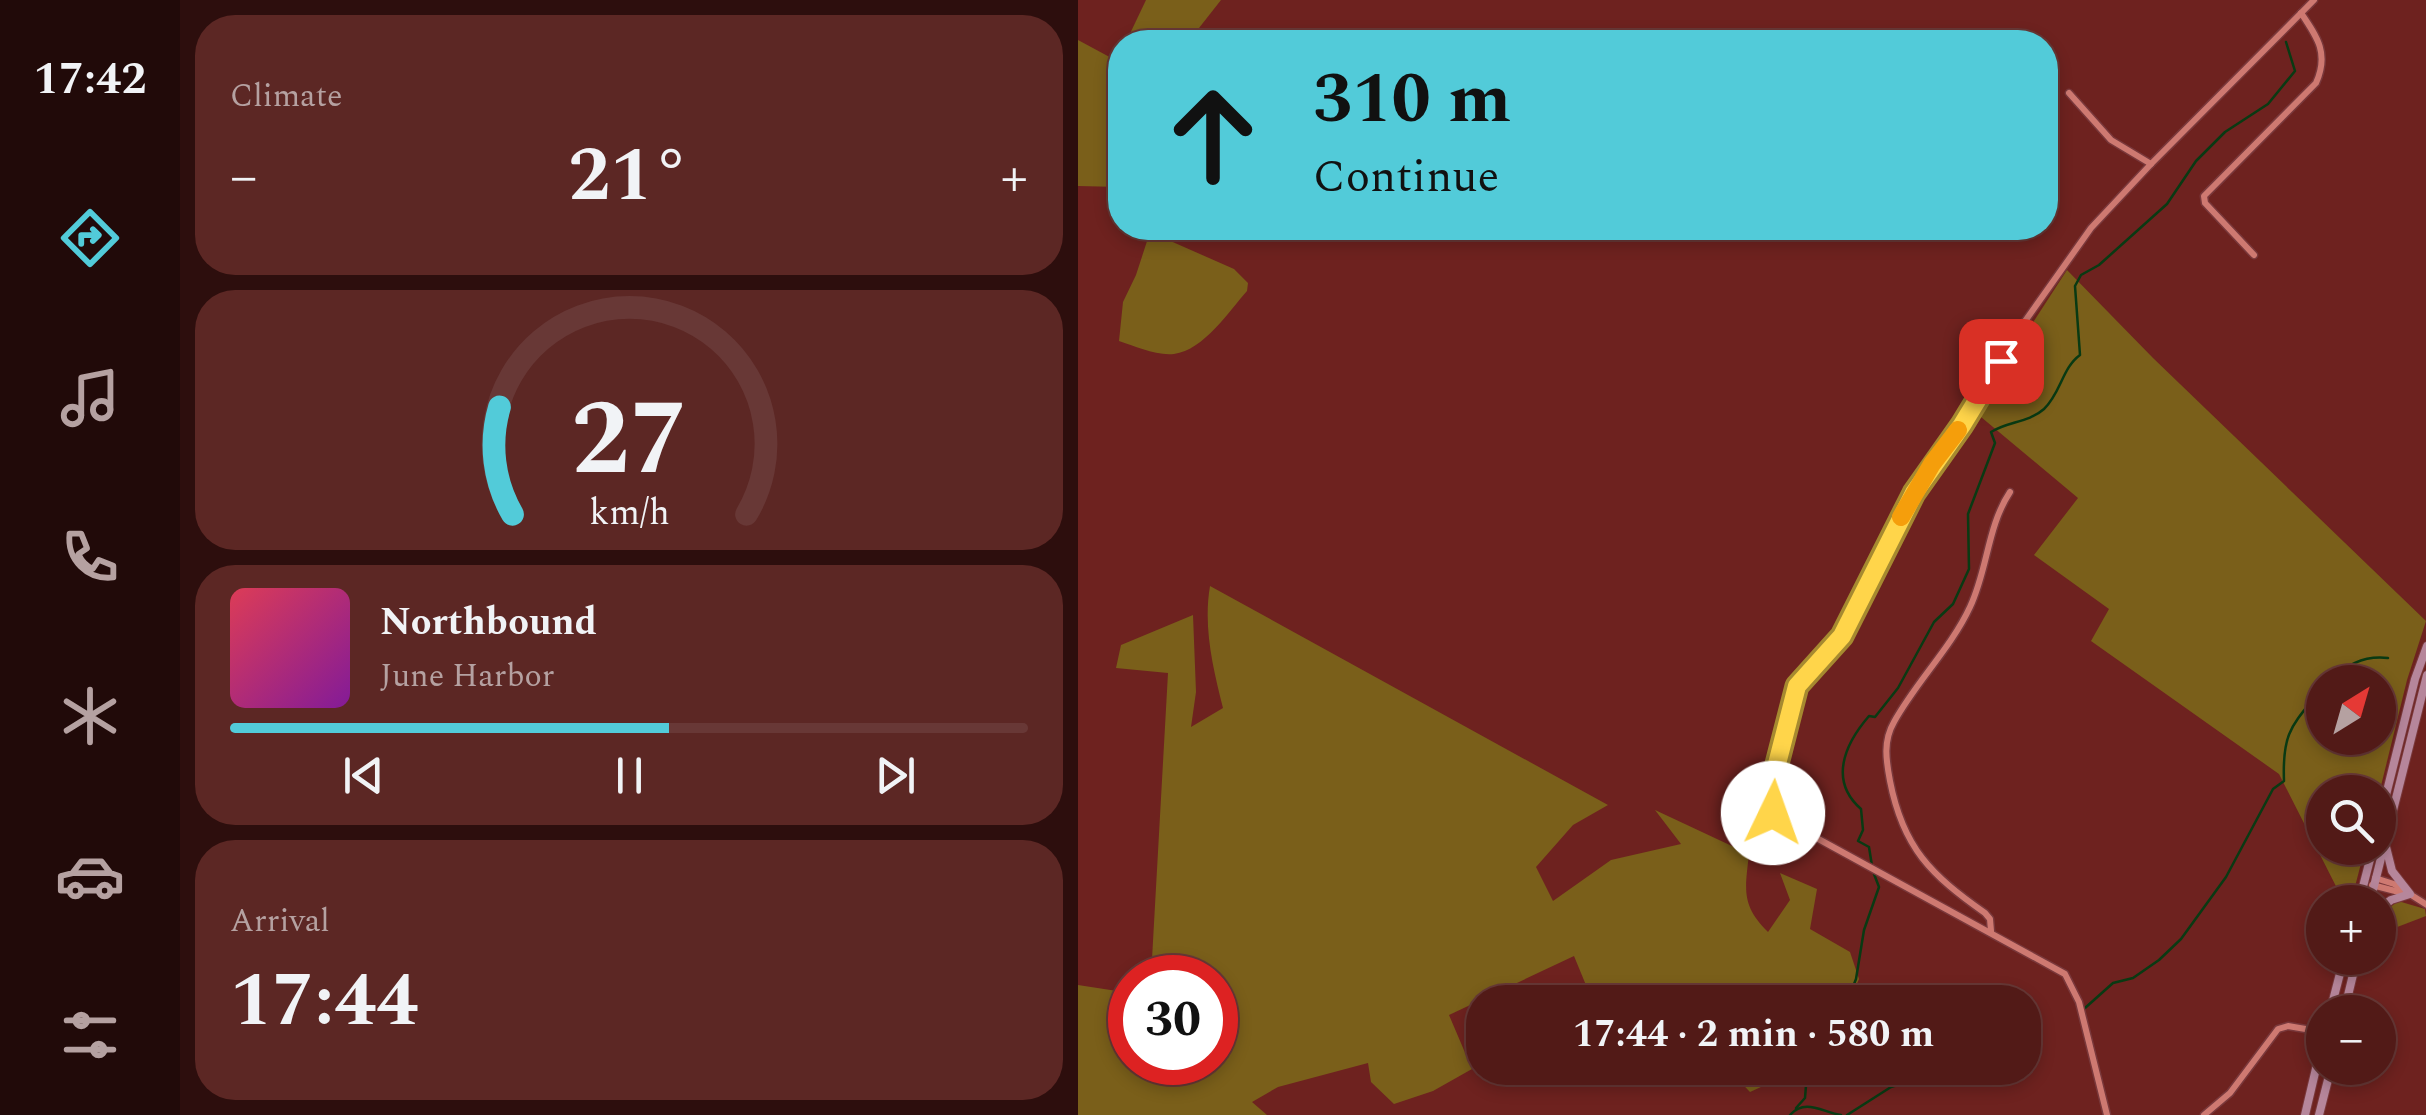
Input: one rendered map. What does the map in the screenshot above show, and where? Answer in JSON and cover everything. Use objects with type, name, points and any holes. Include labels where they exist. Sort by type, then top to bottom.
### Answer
[{"type":"main road","points":[[2391,775],[2426,646]]},
{"type":"main road","points":[[2396,797],[2426,675]]},
{"type":"main road","points":[[2370,885],[2371,865]]},
{"type":"main road","points":[[2368,885],[2376,865]]},
{"type":"main road","points":[[2391,865],[2410,894],[2396,898]]},
{"type":"main road","points":[[2305,1115],[2312,1085]]},
{"type":"main road","points":[[2319,1115],[2327,1085]]},
{"type":"street","points":[[2108,1115],[2071,982],[2052,965],[1780,818],[1773,813],[1768,799],[1797,686],[1842,636],[1914,493],[1962,425],[2022,324],[2092,228],[2150,164],[2314,0]]},
{"type":"street","points":[[2254,255],[2205,203],[2204,196],[2316,83],[2323,51],[2301,13]]},
{"type":"street","points":[[2069,93],[2111,140],[2150,164]]},
{"type":"street","points":[[1991,931],[1990,919],[1935,875],[1907,838],[1894,804],[1885,748],[1892,724],[1969,610],[1996,516],[2010,492]]},
{"type":"street","points":[[2370,880],[2394,884],[2426,905]]},
{"type":"street","points":[[2370,880],[2410,894]]},
{"type":"street","points":[[2204,1115],[2230,1092],[2278,1029],[2288,1026],[2306,1031]]},
{"type":"shaded area","points":[[1146,0],[1221,0],[1197,30],[1132,30]]},
{"type":"shaded area","points":[[1078,40],[1108,56],[1108,187],[1078,186]]},
{"type":"shaded area","points":[[1147,240],[1168,240],[1234,269],[1248,283],[1247,291],[1206,338],[1185,351],[1167,354],[1119,341],[1123,302]]},
{"type":"shaded area","points":[[2067,270],[2426,621],[2396,725],[2396,665],[2306,665],[2306,755],[2389,755],[2384,775],[2306,775],[2306,827],[2279,774],[2091,641],[2109,609],[2034,555],[2078,498],[1975,412]]},
{"type":"shaded area","points":[[1210,586],[1608,805],[1573,825],[1536,867],[1553,901],[1611,860],[1681,844],[1655,810],[1749,854],[1749,905],[1768,932],[1790,900],[1780,873],[1817,889],[1810,929],[1850,952],[1859,979],[1856,985],[1586,985],[1574,956],[1513,985],[1466,985],[1466,1007],[1449,1015],[1466,1055],[1466,1072],[1433,1091],[1394,1104],[1371,1082],[1368,1063],[1278,1087],[1252,1102],[1267,1115],[1078,1115],[1078,985],[1108,990],[1108,1085],[1238,1085],[1238,955],[1152,955],[1168,673],[1116,668],[1121,645],[1193,615],[1196,692],[1191,727],[1223,708],[1208,632]]},
{"type":"shaded area","points":[[2325,865],[2361,865],[2355,885],[2335,885]]},
{"type":"shaded area","points":[[2396,903],[2425,909],[2426,916],[2396,927]]},
{"type":"shaded area","points":[[1743,1085],[1765,1085],[1750,1092]]},
{"type":"waterway","points":[[1872,866],[1869,847],[1858,841],[1863,830],[1861,809],[1845,787],[1847,751],[1860,727],[1869,716],[1875,717],[1898,688],[1934,622],[1953,604],[1969,569],[1968,514],[1995,443],[1991,432],[2031,417],[2050,403],[2080,355],[2075,286],[2081,275],[2099,265],[2167,204],[2196,161],[2225,132],[2268,104],[2295,71],[2286,42]]},
{"type":"waterway","points":[[2352,665],[2370,658],[2388,658]]},
{"type":"waterway","points":[[2085,1008],[2113,983],[2133,978],[2159,960],[2181,939],[2226,877],[2273,789],[2284,781],[2288,739],[2306,708]]},
{"type":"waterway","points":[[1854,985],[1864,930],[1879,887],[1874,874]]},
{"type":"waterway","points":[[1796,1108],[1805,1098],[1806,1085]]},
{"type":"waterway","points":[[1847,1115],[1897,1085]]},
{"type":"waterway","points":[[1790,1115],[1802,1107],[1841,1115]]},
{"type":"slow traffic","points":[[1901,517],[1932,464],[1958,430]]},
{"type":"route","points":[[1773,813],[1768,799],[1797,686],[1842,636],[1914,493],[2001,361]]}]
